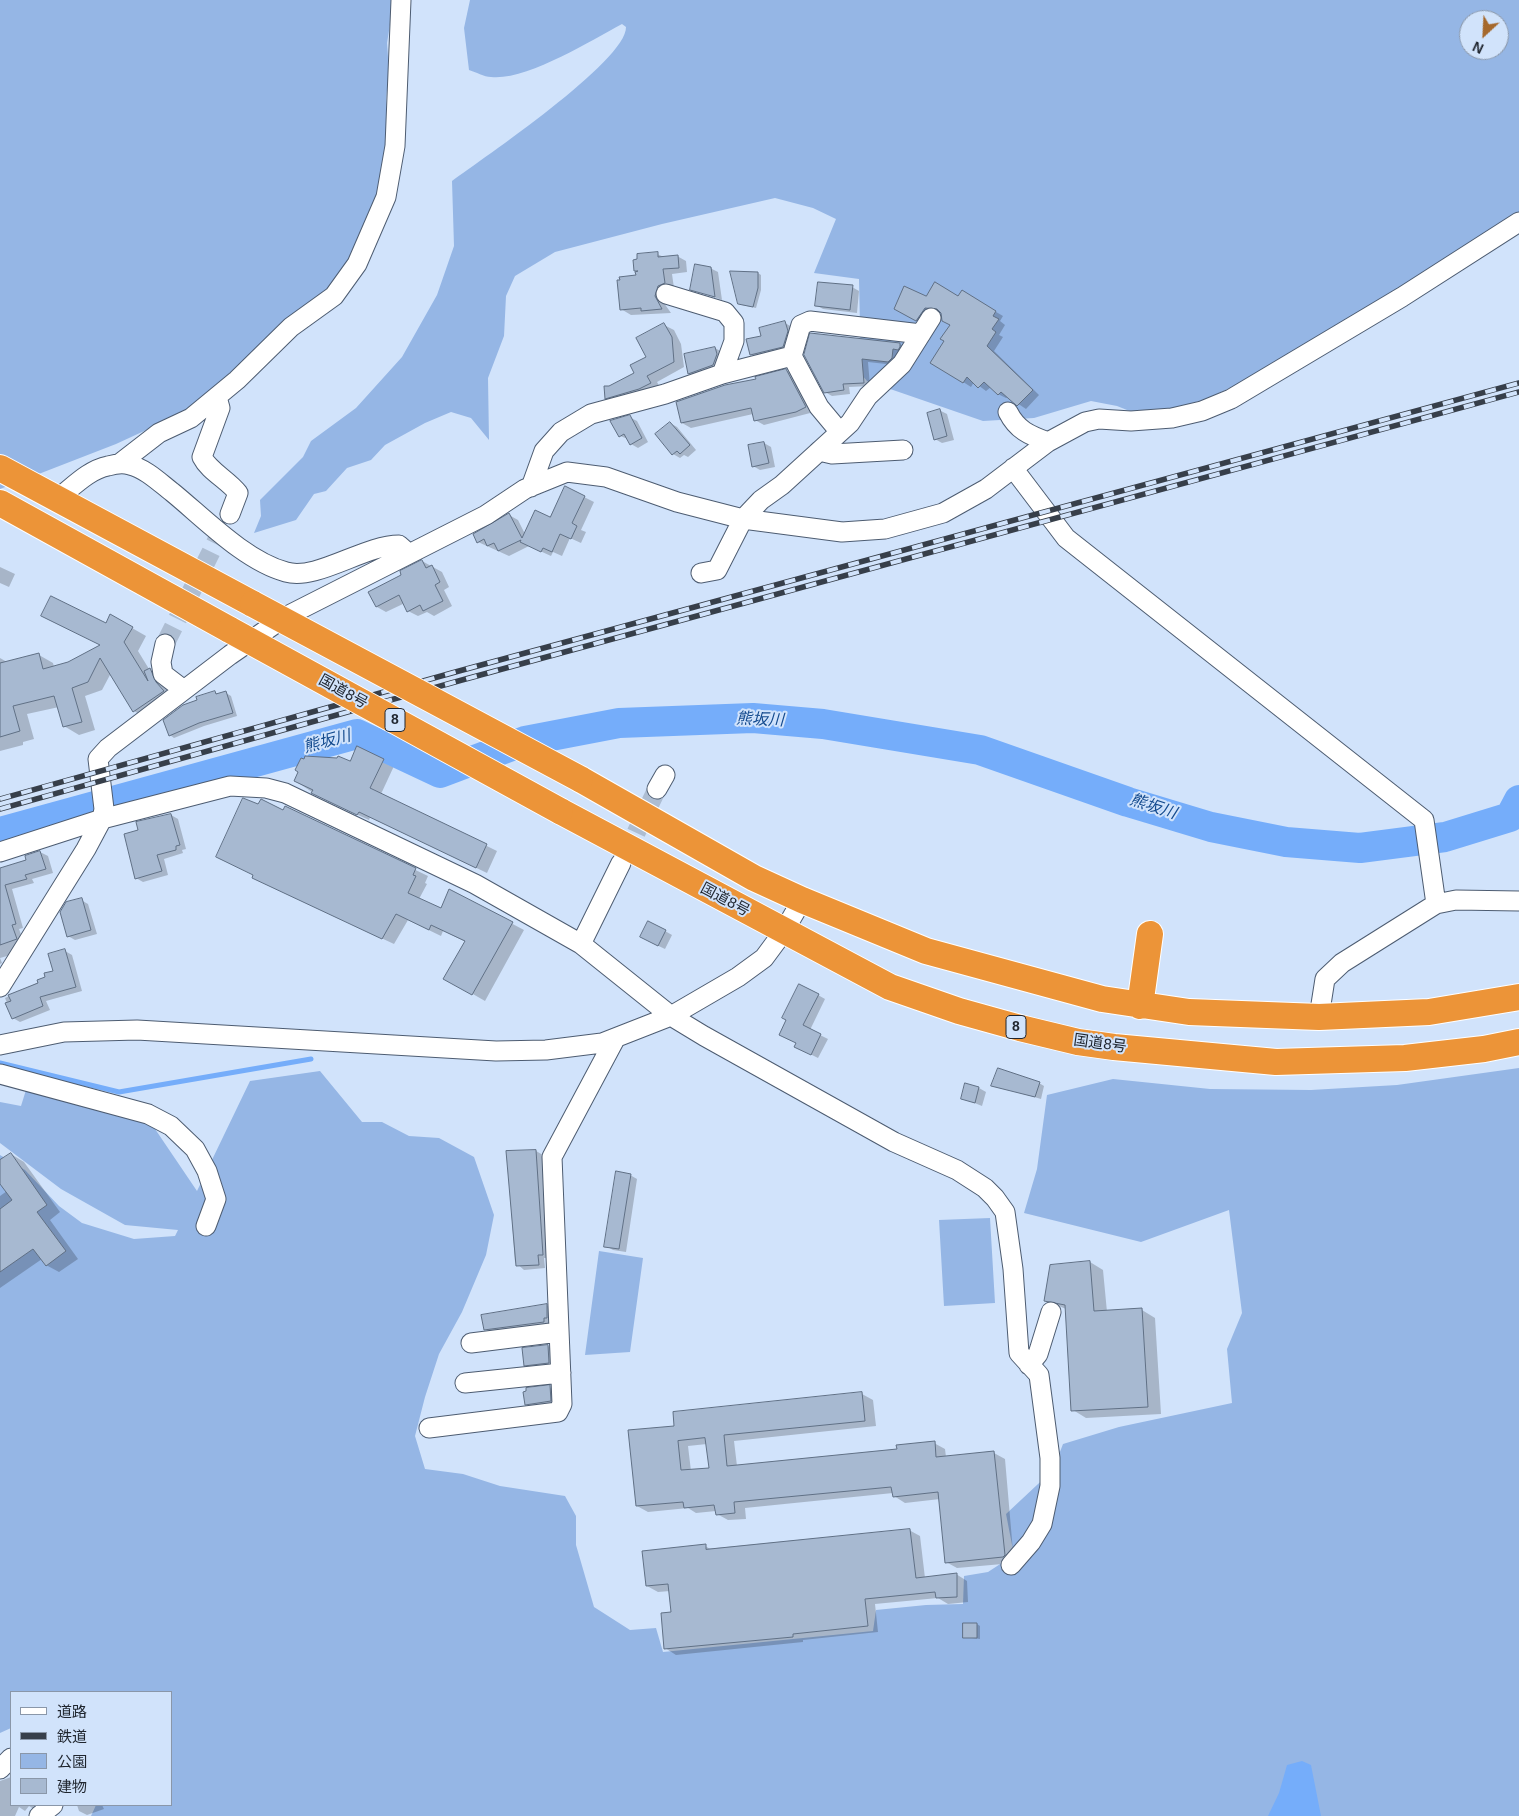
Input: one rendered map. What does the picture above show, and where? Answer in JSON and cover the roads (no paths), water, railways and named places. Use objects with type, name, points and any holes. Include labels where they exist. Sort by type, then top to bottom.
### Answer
[{"type":"highway","name":"8","points":[[0,468],[580,779],[754,878],[926,951],[1102,999],[1189,1012],[1319,1017],[1429,1012],[1519,997]]},
{"type":"highway","name":"国道8号","points":[[0,503],[560,811],[890,987],[968,1014],[1078,1042],[1276,1062],[1405,1058],[1484,1049],[1519,1042]]},
{"type":"highway","points":[[1140,1006],[1150,934]]},
{"type":"street","points":[[120,464],[159,433],[191,418],[238,380],[291,327],[334,296],[357,264],[386,197],[395,146],[401,0]]},
{"type":"street","points":[[0,987],[86,849],[103,808],[98,759],[108,748],[285,617],[486,515],[531,487],[566,472],[606,477],[677,502],[744,518],[842,532],[885,528],[943,513],[986,489],[1048,442],[1085,422],[1099,419],[1131,421],[1172,418],[1202,411],[1231,399],[1402,297],[1519,222]]},
{"type":"street","points":[[666,294],[725,312],[734,324],[734,341],[722,374]]},
{"type":"street","points":[[700,573],[717,570],[727,556],[744,518],[761,500],[782,485],[850,422],[868,396],[902,364],[931,318]]},
{"type":"street","points":[[840,431],[819,407],[792,356],[801,324],[810,321],[921,334]]},
{"type":"street","points":[[531,487],[544,452],[561,432],[591,414],[665,394],[722,374],[792,356]]},
{"type":"street","points":[[216,397],[220,408],[202,457],[204,462],[230,483],[238,493],[230,514]]},
{"type":"street","points":[[1008,412],[1015,426],[1029,435],[1048,442]]},
{"type":"street","points":[[819,451],[832,454],[903,450]]},
{"type":"street","points":[[58,499],[93,471],[120,464],[130,465],[150,474],[243,549],[266,565],[288,573],[310,572],[385,545],[399,545],[408,553]]},
{"type":"street","points":[[1013,468],[1066,538],[1424,820],[1436,904]]},
{"type":"street","points":[[165,644],[160,662],[163,674],[184,690]]},
{"type":"street","points":[[0,852],[103,808],[230,786],[266,788],[285,793],[475,884],[581,944],[671,1016],[852,1120],[894,1142],[957,1170],[985,1188],[1005,1212],[1024,1359],[1039,1375],[1050,1458],[1050,1486],[1042,1524],[1031,1542],[1011,1565]]},
{"type":"street","points":[[581,944],[621,863]]},
{"type":"street","points":[[0,1045],[64,1032],[137,1030],[496,1051],[546,1050],[602,1043],[671,1016],[738,977],[764,958],[784,932],[802,900]]},
{"type":"street","points":[[1319,1017],[1325,979],[1342,963],[1436,904],[1456,900],[1519,901]]},
{"type":"street","points":[[429,1428],[558,1412],[562,1404],[552,1157],[614,1039]]},
{"type":"street","points":[[0,1074],[148,1114],[171,1126],[195,1149],[207,1171],[216,1199],[206,1226]]},
{"type":"street","points":[[1024,1359],[1038,1354],[1050,1312]]},
{"type":"street","points":[[471,1343],[559,1332]]},
{"type":"street","points":[[465,1383],[561,1372]]},
{"type":"street","points":[[0,1769],[10,1759]]},
{"type":"street","points":[[39,1816],[52,1806]]},
{"type":"waterway","name":"熊坂川","points":[[0,832],[357,734],[440,773],[525,741],[619,723],[753,718],[823,724],[980,750],[1128,802],[1211,827],[1286,842],[1360,848],[1445,837],[1510,817],[1519,800]]},
{"type":"waterway","points":[[0,1063],[119,1092],[311,1059]]},
{"type":"tunnel","points":[[165,644],[230,514]]},
{"type":"tunnel","points":[[624,858],[657,789]]},
{"type":"railway","points":[[0,799],[459,671],[1519,383]]},
{"type":"railway","points":[[0,809],[462,680],[1519,392]]}]
